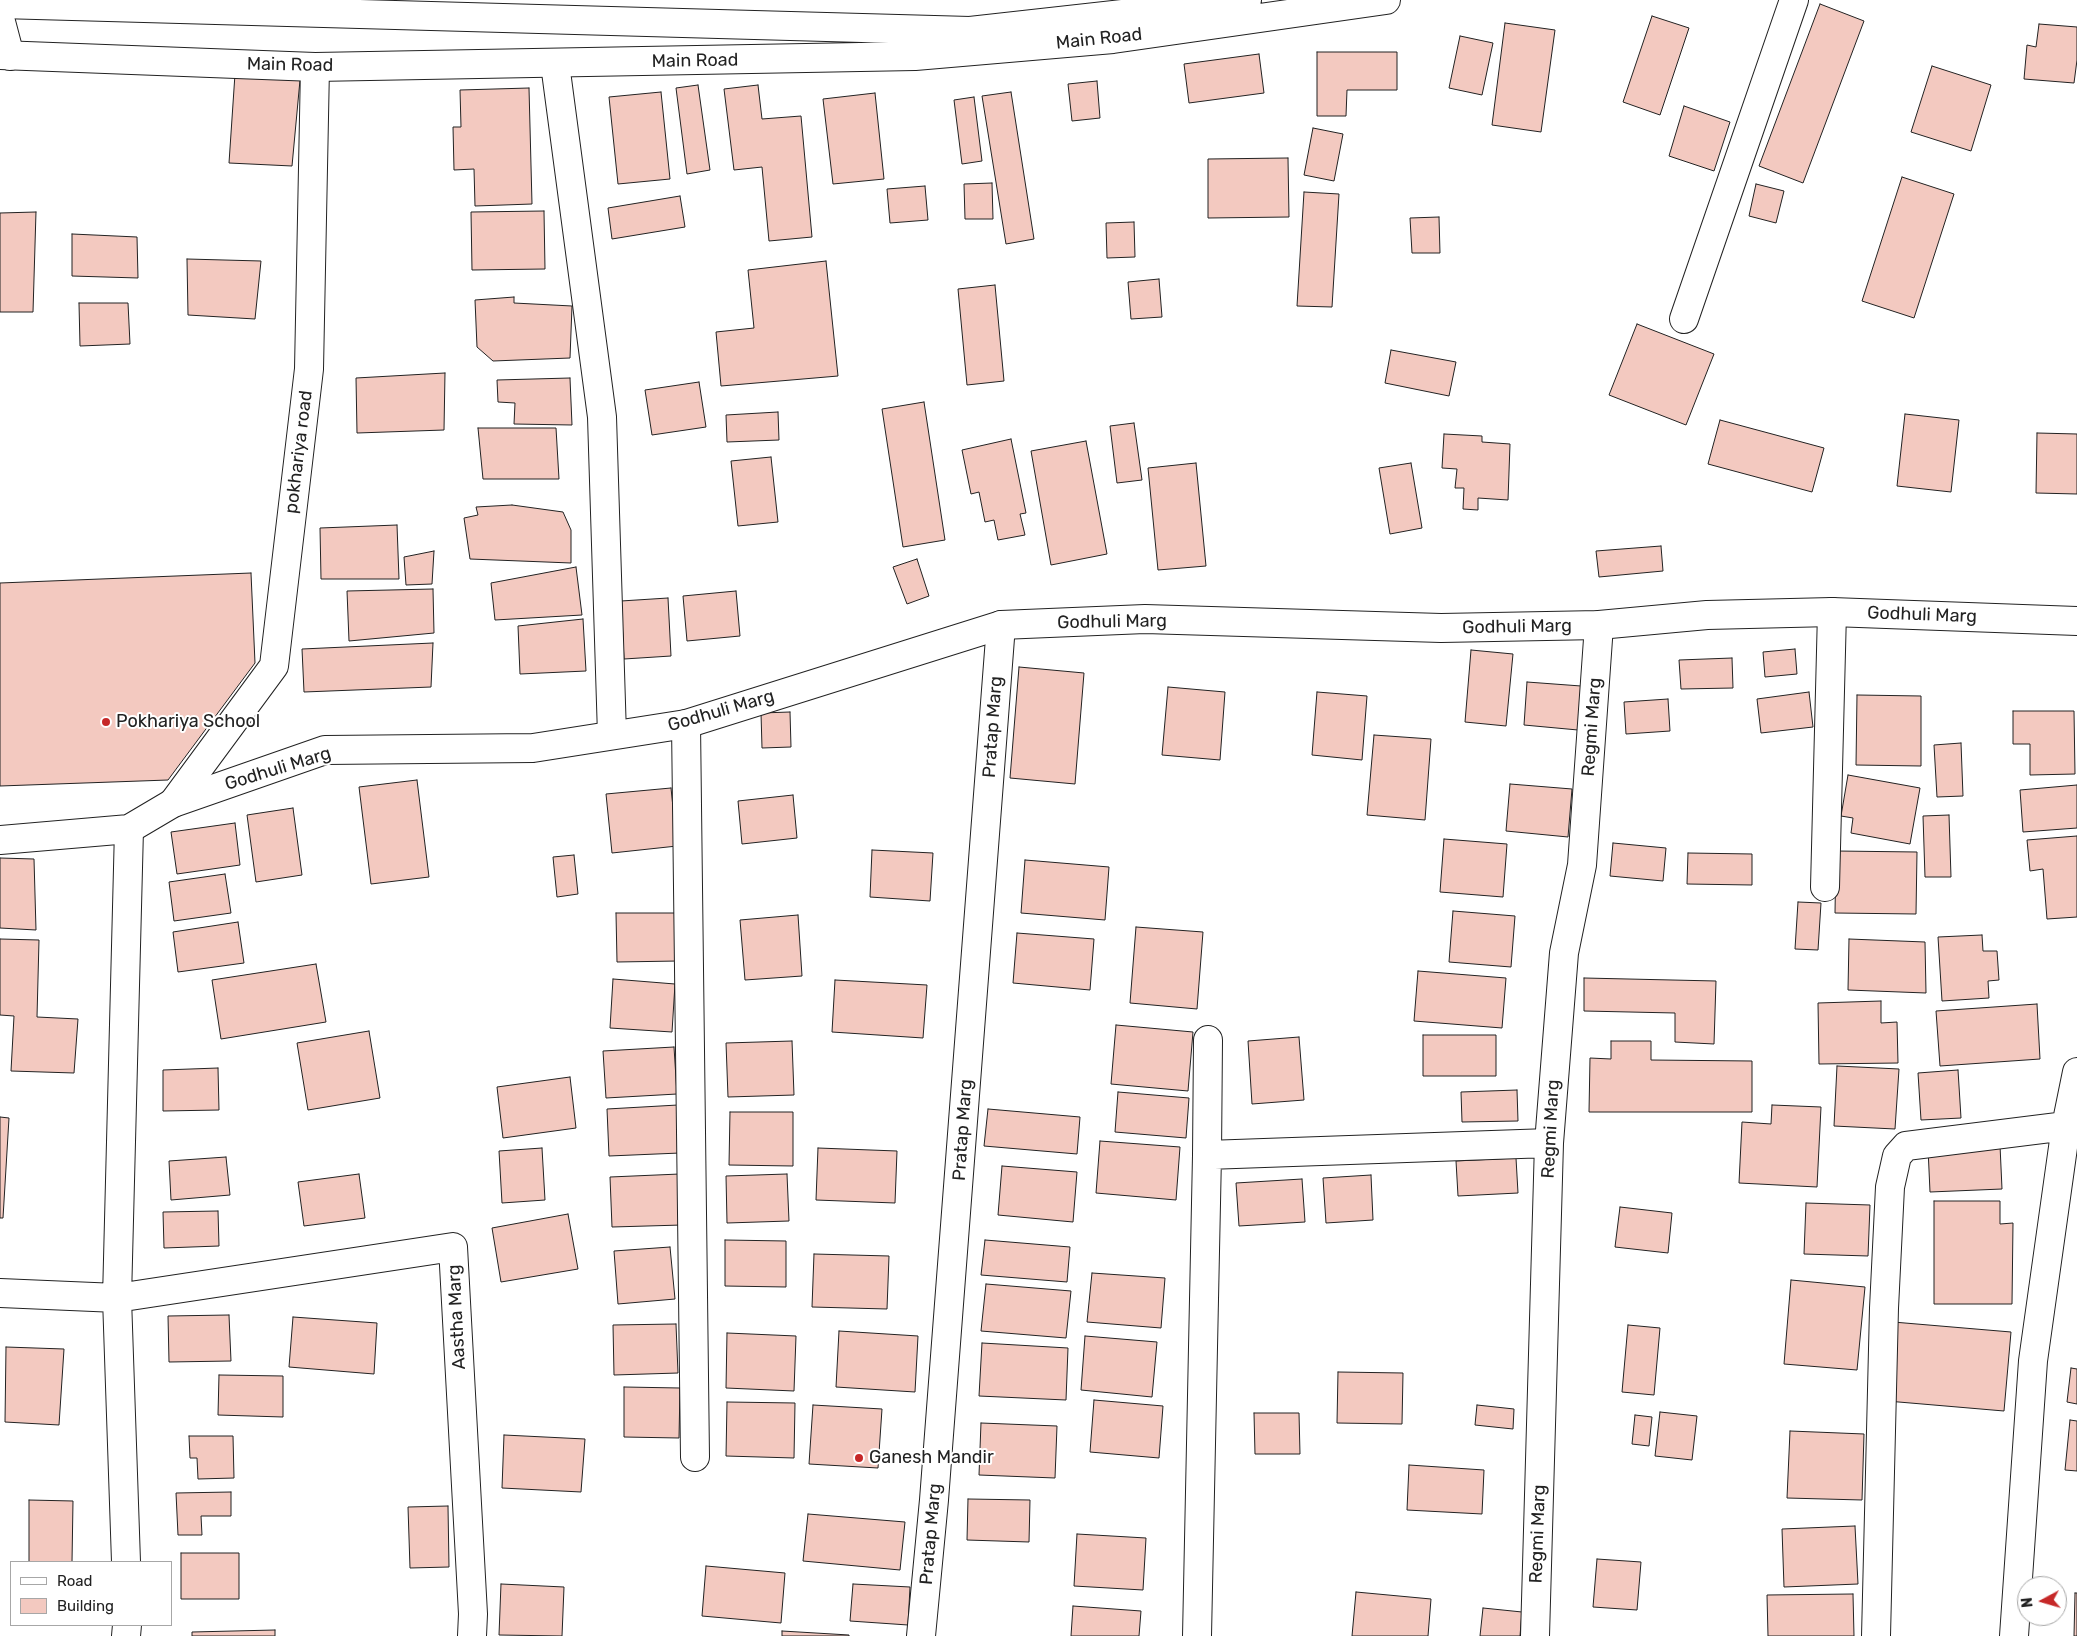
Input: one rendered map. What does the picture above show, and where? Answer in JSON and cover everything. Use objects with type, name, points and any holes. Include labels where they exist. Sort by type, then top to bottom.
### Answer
[{"type":"street","name":"Main Road","points":[[5,56],[314,67],[915,56],[1112,18],[1247,0]]},
{"type":"street","name":"Main Road","points":[[0,4],[970,31],[1112,18],[1386,0]]},
{"type":"street","points":[[1684,319],[1794,0]]},
{"type":"street","points":[[0,18],[5,56]]},
{"type":"street","points":[[555,64],[602,417],[612,735]]},
{"type":"street","name":"pokhariya road","points":[[173,803],[274,666],[309,369],[314,67]]},
{"type":"street","points":[[1825,887],[1832,612]]},
{"type":"street","name":"Godhuli Marg","points":[[173,803],[325,750],[533,748],[686,724],[1001,624],[1145,620],[1441,628],[1599,625],[1708,615],[1832,612],[2077,621]]},
{"type":"street","name":"Pratap Marg","points":[[921,1636],[934,1500],[1001,624]]},
{"type":"street","name":"Regmi Marg","points":[[1535,1636],[1549,1143],[1564,952],[1582,865],[1599,625]]},
{"type":"street","points":[[686,724],[695,1457]]},
{"type":"street","points":[[0,840],[129,829],[173,803]]},
{"type":"street","points":[[126,1561],[117,1298],[129,829]]},
{"type":"street","points":[[1197,1636],[1208,1155],[1208,1040]]},
{"type":"street","points":[[2014,1636],[2033,1361],[2066,1126],[2077,1072]]},
{"type":"street","points":[[1876,1636],[1884,1308],[1890,1187],[1897,1156],[1906,1146],[2066,1126]]},
{"type":"street","points":[[1208,1155],[1549,1143]]},
{"type":"street","name":"Aastha Marg","points":[[117,1298],[453,1247],[473,1614],[472,1636]]},
{"type":"street","points":[[0,1293],[117,1298]]},
{"type":"building","points":[[1820,4],[1864,21],[1803,183],[1759,166]]},
{"type":"building","points":[[1652,16],[1689,28],[1660,115],[1623,102]]},
{"type":"building","points":[[1505,23],[1555,30],[1541,132],[1492,125]]},
{"type":"building","points":[[2039,24],[2077,27],[2077,60],[2074,83],[2024,79],[2027,45],[2036,47]]},
{"type":"building","points":[[1460,36],[1493,43],[1482,95],[1449,88]]},
{"type":"building","points":[[1317,52],[1397,52],[1397,90],[1347,90],[1346,116],[1317,116]]},
{"type":"building","points":[[1259,54],[1264,93],[1189,103],[1184,64]]},
{"type":"building","points":[[1932,66],[1991,85],[1971,151],[1911,132]]},
{"type":"building","points":[[235,74],[300,80],[292,166],[229,163]]},
{"type":"building","points":[[1097,81],[1100,118],[1072,121],[1068,84]]},
{"type":"building","points":[[698,85],[710,170],[687,174],[676,88]]},
{"type":"building","points":[[758,85],[762,119],[801,116],[812,237],[769,241],[762,167],[734,170],[724,89]]},
{"type":"building","points":[[529,88],[532,204],[475,206],[474,169],[454,170],[453,127],[461,127],[460,90]]},
{"type":"building","points":[[661,92],[670,179],[618,184],[609,97]]},
{"type":"building","points":[[1011,92],[1034,239],[1006,244],[982,96]]},
{"type":"building","points":[[875,93],[884,179],[833,184],[823,99]]},
{"type":"building","points":[[974,97],[982,161],[962,164],[954,100]]},
{"type":"building","points":[[1684,106],[1730,122],[1714,171],[1669,156]]},
{"type":"building","points":[[1313,128],[1343,134],[1334,181],[1304,175]]},
{"type":"building","points":[[1288,158],[1289,217],[1208,218],[1208,159]]},
{"type":"building","points":[[1902,177],[1954,194],[1914,318],[1862,301]]},
{"type":"building","points":[[992,183],[993,219],[965,219],[964,184]]},
{"type":"building","points":[[1756,184],[1784,191],[1776,223],[1749,216]]},
{"type":"building","points":[[925,186],[928,220],[890,223],[887,189]]},
{"type":"building","points":[[1304,192],[1339,194],[1332,307],[1297,306]]},
{"type":"building","points":[[680,196],[685,227],[612,239],[608,208]]},
{"type":"building","points":[[544,211],[545,269],[472,270],[471,212]]},
{"type":"building","points":[[36,212],[33,312],[0,312],[0,213]]},
{"type":"building","points":[[1439,217],[1440,253],[1412,253],[1410,218]]},
{"type":"building","points":[[1134,222],[1135,257],[1107,258],[1106,223]]},
{"type":"building","points":[[72,234],[137,237],[138,278],[72,276]]},
{"type":"building","points":[[187,259],[261,261],[255,319],[188,315]]},
{"type":"building","points":[[826,261],[838,376],[721,386],[716,332],[754,328],[748,270]]},
{"type":"building","points":[[1159,279],[1162,317],[1131,319],[1128,282]]},
{"type":"building","points":[[995,285],[1004,381],[967,385],[958,289]]},
{"type":"building","points":[[514,297],[514,303],[572,306],[570,358],[493,361],[477,347],[475,300]]},
{"type":"building","points":[[79,303],[128,303],[130,344],[80,346]]},
{"type":"building","points":[[1637,324],[1714,354],[1686,425],[1609,395]]},
{"type":"building","points":[[1391,350],[1456,362],[1449,396],[1385,383]]},
{"type":"building","points":[[445,373],[444,430],[357,433],[356,378]]},
{"type":"building","points":[[570,378],[572,425],[514,424],[515,403],[498,402],[497,380]]},
{"type":"building","points":[[699,382],[706,427],[652,435],[645,390]]},
{"type":"building","points":[[924,402],[945,540],[903,547],[882,409]]},
{"type":"building","points":[[778,412],[779,440],[727,442],[726,415]]},
{"type":"building","points":[[1905,414],[1959,420],[1951,492],[1897,486]]},
{"type":"building","points":[[1720,420],[1824,448],[1812,492],[1708,464]]},
{"type":"building","points":[[1134,423],[1142,480],[1117,483],[1110,426]]},
{"type":"building","points":[[478,428],[556,428],[559,479],[483,479]]},
{"type":"building","points":[[2037,433],[2077,434],[2077,494],[2036,493]]},
{"type":"building","points":[[1444,434],[1482,436],[1482,442],[1510,444],[1508,500],[1478,498],[1478,510],[1463,509],[1464,488],[1455,488],[1457,469],[1442,468]]},
{"type":"building","points":[[1011,439],[1026,513],[1020,514],[1025,535],[998,540],[994,520],[985,522],[979,492],[971,494],[962,450]]},
{"type":"building","points":[[1086,441],[1107,554],[1051,565],[1031,451]]},
{"type":"building","points":[[771,457],[778,522],[738,526],[731,461]]},
{"type":"building","points":[[1196,463],[1206,566],[1158,570],[1148,468]]},
{"type":"building","points":[[1411,463],[1422,528],[1390,534],[1379,468]]},
{"type":"building","points":[[512,505],[563,512],[571,530],[571,563],[470,559],[464,518],[478,515],[476,507]]},
{"type":"building","points":[[397,525],[399,579],[321,579],[320,528]]},
{"type":"building","points":[[1661,546],[1663,571],[1599,577],[1596,551]]},
{"type":"building","points":[[434,551],[432,584],[406,585],[404,557]]},
{"type":"building","points":[[917,559],[929,596],[907,604],[893,567]]},
{"type":"building","points":[[576,567],[582,615],[495,620],[491,583]]},
{"type":"building","name":"Pokhariya School","points":[[251,573],[255,663],[168,780],[0,786],[0,583]]},
{"type":"building","points":[[433,589],[434,633],[349,641],[347,591]]},
{"type":"building","points":[[736,591],[740,636],[687,641],[683,596]]},
{"type":"building","points":[[668,598],[671,656],[624,659],[621,601]]},
{"type":"building","points":[[583,619],[586,671],[520,674],[518,626]]},
{"type":"building","points":[[433,643],[431,687],[304,692],[302,649]]},
{"type":"building","points":[[1795,649],[1797,674],[1765,677],[1763,652]]},
{"type":"building","points":[[1471,650],[1513,654],[1506,726],[1465,722]]},
{"type":"building","points":[[1732,658],[1733,688],[1681,689],[1679,660]]},
{"type":"building","points":[[1019,667],[1084,673],[1075,784],[1010,778]]},
{"type":"building","points":[[1527,682],[1581,686],[1578,730],[1524,725]]},
{"type":"building","points":[[1168,687],[1225,692],[1220,760],[1162,755]]},
{"type":"building","points":[[1317,692],[1367,696],[1362,760],[1312,755]]},
{"type":"building","points":[[1809,692],[1813,727],[1761,733],[1757,699]]},
{"type":"building","points":[[1857,695],[1921,696],[1921,766],[1856,765]]},
{"type":"building","points":[[1668,699],[1670,731],[1626,734],[1624,702]]},
{"type":"building","points":[[2013,711],[2074,711],[2075,774],[2030,775],[2030,744],[2013,744]]},
{"type":"building","points":[[790,712],[791,747],[762,748],[761,713]]},
{"type":"building","points":[[1374,735],[1431,739],[1425,820],[1367,815]]},
{"type":"building","points":[[1961,743],[1963,796],[1937,797],[1934,745]]},
{"type":"building","points":[[1848,775],[1920,788],[1910,844],[1851,833],[1853,818],[1841,816]]},
{"type":"building","points":[[417,780],[429,877],[371,884],[359,787]]},
{"type":"building","points":[[1510,784],[1572,789],[1568,837],[1506,831]]},
{"type":"building","points":[[2077,785],[2077,828],[2023,832],[2020,790]]},
{"type":"building","points":[[671,788],[677,846],[612,853],[606,794]]},
{"type":"building","points":[[793,795],[797,838],[742,844],[738,801]]},
{"type":"building","points":[[293,808],[302,875],[256,882],[247,815]]},
{"type":"building","points":[[1949,815],[1951,877],[1925,877],[1923,816]]},
{"type":"building","points":[[235,823],[240,865],[177,874],[171,832]]},
{"type":"building","points":[[2077,836],[2077,917],[2047,919],[2043,869],[2030,871],[2027,840]]},
{"type":"building","points":[[1444,839],[1507,844],[1503,897],[1440,892]]},
{"type":"building","points":[[1613,843],[1666,848],[1663,881],[1610,876]]},
{"type":"building","points":[[872,850],[933,853],[930,901],[870,897]]},
{"type":"building","points":[[1836,851],[1917,852],[1916,914],[1835,913]]},
{"type":"building","points":[[1688,853],[1752,854],[1752,885],[1687,884]]},
{"type":"building","points":[[574,855],[578,894],[557,897],[553,857]]},
{"type":"building","points":[[0,858],[34,859],[36,930],[0,928]]},
{"type":"building","points":[[1025,860],[1109,867],[1105,920],[1021,913]]},
{"type":"building","points":[[225,874],[231,913],[174,921],[169,882]]},
{"type":"building","points":[[1798,902],[1821,903],[1818,950],[1795,949]]},
{"type":"building","points":[[1453,911],[1515,916],[1511,967],[1449,962]]},
{"type":"building","points":[[616,913],[677,913],[678,961],[617,962]]},
{"type":"building","points":[[798,915],[802,976],[745,980],[740,920]]},
{"type":"building","points":[[238,922],[244,963],[178,972],[173,932]]},
{"type":"building","points":[[1136,927],[1203,932],[1197,1009],[1130,1003]]},
{"type":"building","points":[[1017,933],[1094,939],[1090,990],[1013,983]]},
{"type":"building","points":[[1982,935],[1983,951],[1997,951],[1999,980],[1988,981],[1989,998],[1942,1001],[1938,937]]},
{"type":"building","points":[[0,939],[39,940],[37,1017],[78,1019],[74,1073],[11,1071],[14,1016],[0,1015]]},
{"type":"building","points":[[1849,939],[1925,942],[1926,993],[1848,990]]},
{"type":"building","points":[[316,964],[326,1022],[221,1039],[212,980]]},
{"type":"building","points":[[1418,971],[1506,978],[1502,1028],[1414,1021]]},
{"type":"building","points":[[1584,978],[1716,981],[1714,1044],[1675,1042],[1675,1013],[1584,1011]]},
{"type":"building","points":[[613,979],[675,984],[672,1032],[610,1028]]},
{"type":"building","points":[[835,980],[927,985],[923,1038],[832,1032]]},
{"type":"building","points":[[1881,1001],[1881,1023],[1897,1022],[1898,1063],[1819,1064],[1818,1003]]},
{"type":"building","points":[[2037,1004],[2040,1059],[1940,1066],[1936,1011]]},
{"type":"building","points":[[1116,1025],[1193,1032],[1188,1091],[1111,1084]]},
{"type":"building","points":[[369,1031],[380,1098],[308,1110],[297,1043]]},
{"type":"building","points":[[1423,1035],[1496,1035],[1496,1076],[1423,1076]]},
{"type":"building","points":[[1299,1037],[1304,1100],[1252,1104],[1248,1041]]},
{"type":"building","points":[[792,1041],[794,1095],[728,1097],[726,1043]]},
{"type":"building","points":[[1611,1041],[1651,1041],[1651,1060],[1752,1061],[1752,1112],[1589,1112],[1590,1058],[1611,1059]]},
{"type":"building","points":[[674,1047],[677,1094],[606,1098],[603,1051]]},
{"type":"building","points":[[1837,1066],[1899,1069],[1895,1129],[1834,1126]]},
{"type":"building","points":[[218,1068],[219,1110],[163,1111],[163,1070]]},
{"type":"building","points":[[1958,1070],[1961,1118],[1921,1120],[1918,1073]]},
{"type":"building","points":[[570,1077],[576,1128],[503,1138],[497,1087]]},
{"type":"building","points":[[1517,1090],[1518,1121],[1462,1122],[1461,1092]]},
{"type":"building","points":[[1118,1092],[1189,1098],[1186,1138],[1115,1132]]},
{"type":"building","points":[[678,1105],[680,1153],[609,1156],[607,1109]]},
{"type":"building","points":[[1772,1105],[1821,1107],[1817,1187],[1739,1183],[1742,1122],[1771,1124]]},
{"type":"building","points":[[988,1109],[1080,1117],[1077,1154],[984,1146]]},
{"type":"building","points":[[730,1112],[793,1112],[793,1166],[729,1165]]},
{"type":"building","points":[[0,1117],[9,1118],[3,1218],[0,1218]]},
{"type":"building","points":[[1100,1141],[1180,1147],[1176,1200],[1096,1193]]},
{"type":"building","points":[[2000,1145],[2002,1189],[1930,1192],[1928,1148]]},
{"type":"building","points":[[542,1148],[545,1200],[502,1203],[499,1151]]},
{"type":"building","points":[[818,1148],[897,1151],[895,1203],[816,1200]]},
{"type":"building","points":[[226,1157],[230,1195],[171,1200],[169,1161]]},
{"type":"building","points":[[1516,1158],[1518,1193],[1458,1196],[1456,1161]]},
{"type":"building","points":[[1002,1166],[1077,1172],[1073,1222],[998,1215]]},
{"type":"building","points":[[359,1174],[365,1218],[304,1226],[298,1182]]},
{"type":"building","points":[[680,1174],[682,1225],[612,1227],[610,1177]]},
{"type":"building","points":[[787,1174],[789,1221],[727,1223],[726,1176]]},
{"type":"building","points":[[1371,1175],[1373,1220],[1326,1223],[1323,1178]]},
{"type":"building","points":[[1302,1179],[1305,1222],[1239,1226],[1236,1183]]},
{"type":"building","points":[[1934,1201],[2000,1201],[2000,1224],[2013,1223],[2012,1304],[1934,1304]]},
{"type":"building","points":[[1806,1203],[1870,1205],[1868,1256],[1804,1254]]},
{"type":"building","points":[[1620,1207],[1672,1213],[1668,1253],[1615,1247]]},
{"type":"building","points":[[218,1211],[219,1246],[164,1248],[163,1212]]},
{"type":"building","points":[[568,1214],[578,1269],[501,1282],[492,1228]]},
{"type":"building","points":[[725,1240],[786,1241],[786,1287],[725,1286]]},
{"type":"building","points":[[985,1240],[1070,1247],[1067,1282],[981,1275]]},
{"type":"building","points":[[670,1247],[675,1299],[618,1304],[614,1251]]},
{"type":"building","points":[[814,1254],[889,1256],[887,1309],[812,1307]]},
{"type":"building","points":[[1092,1273],[1165,1278],[1161,1328],[1087,1322]]},
{"type":"building","points":[[1791,1280],[1865,1287],[1857,1370],[1784,1364]]},
{"type":"building","points":[[986,1284],[1071,1291],[1066,1338],[981,1331]]},
{"type":"building","points":[[229,1315],[231,1361],[169,1362],[168,1316]]},
{"type":"building","points":[[293,1317],[377,1323],[374,1374],[289,1367]]},
{"type":"building","points":[[1893,1322],[2011,1332],[2004,1411],[1887,1401]]},
{"type":"building","points":[[676,1324],[678,1373],[614,1375],[613,1325]]},
{"type":"building","points":[[1628,1325],[1660,1328],[1654,1395],[1622,1392]]},
{"type":"building","points":[[839,1331],[918,1336],[915,1392],[836,1387]]},
{"type":"building","points":[[727,1333],[796,1336],[794,1391],[726,1388]]},
{"type":"building","points":[[1085,1336],[1157,1342],[1152,1397],[1081,1390]]},
{"type":"building","points":[[982,1343],[1068,1348],[1066,1400],[979,1396]]},
{"type":"building","points":[[6,1347],[64,1349],[59,1425],[5,1422]]},
{"type":"building","points":[[2071,1368],[2077,1369],[2077,1404],[2067,1402]]},
{"type":"building","points":[[1338,1372],[1403,1373],[1402,1424],[1337,1423]]},
{"type":"building","points":[[219,1375],[283,1376],[283,1417],[218,1415]]},
{"type":"building","points":[[624,1387],[680,1388],[679,1438],[624,1437]]},
{"type":"building","points":[[1094,1400],[1163,1406],[1159,1458],[1090,1452]]},
{"type":"building","points":[[727,1402],[795,1403],[794,1458],[726,1456]]},
{"type":"building","points":[[813,1405],[882,1409],[878,1468],[809,1464]]},
{"type":"building","points":[[1477,1405],[1514,1409],[1513,1429],[1475,1425]]},
{"type":"building","points":[[1660,1412],[1697,1416],[1692,1460],[1655,1456]]},
{"type":"building","points":[[1254,1413],[1299,1413],[1300,1454],[1255,1454]]},
{"type":"building","points":[[1635,1415],[1652,1417],[1649,1446],[1632,1444]]},
{"type":"building","points":[[2070,1420],[2077,1421],[2077,1471],[2065,1470]]},
{"type":"building","points":[[981,1423],[1057,1426],[1055,1478],[979,1475]]},
{"type":"building","points":[[1790,1431],[1864,1434],[1862,1500],[1787,1498]]},
{"type":"building","points":[[504,1435],[585,1439],[581,1492],[502,1488]]},
{"type":"building","points":[[189,1436],[233,1436],[234,1478],[198,1479],[197,1458],[190,1458]]},
{"type":"building","points":[[1409,1465],[1484,1470],[1482,1514],[1407,1510]]},
{"type":"building","points":[[231,1492],[231,1516],[201,1516],[202,1535],[178,1535],[176,1493]]},
{"type":"building","points":[[968,1499],[1030,1500],[1029,1542],[967,1540]]},
{"type":"building","points":[[29,1500],[73,1501],[72,1561],[29,1561]]},
{"type":"building","points":[[448,1506],[449,1567],[410,1568],[408,1507]]},
{"type":"building","points":[[808,1514],[905,1522],[900,1570],[803,1561]]},
{"type":"building","points":[[1855,1526],[1858,1584],[1784,1587],[1782,1529]]},
{"type":"building","points":[[1077,1534],[1146,1538],[1143,1590],[1074,1586]]},
{"type":"building","points":[[181,1553],[239,1553],[239,1599],[181,1599]]},
{"type":"building","points":[[1597,1559],[1641,1562],[1637,1610],[1593,1607]]},
{"type":"building","points":[[706,1566],[785,1573],[781,1623],[702,1616]]},
{"type":"building","points":[[501,1584],[564,1587],[562,1636],[499,1635]]},
{"type":"building","points":[[853,1584],[910,1587],[908,1625],[850,1621]]},
{"type":"building","points":[[1356,1592],[1431,1599],[1428,1636],[1352,1636]]},
{"type":"building","points":[[2075,1593],[2077,1593],[2077,1636],[2074,1636]]},
{"type":"building","points":[[1853,1594],[1854,1636],[1768,1636],[1767,1595]]},
{"type":"building","points":[[1073,1606],[1141,1611],[1139,1636],[1071,1636]]},
{"type":"building","points":[[1483,1608],[1522,1612],[1520,1636],[1480,1636]]},
{"type":"building","points":[[275,1630],[275,1636],[192,1636],[192,1632]]},
{"type":"building","points":[[782,1631],[849,1635],[849,1636],[782,1636]]},
{"type":"place","name":"Pokhariya School","points":[[106,722]]},
{"type":"place","name":"Ganesh Mandir","points":[[859,1458]]}]
